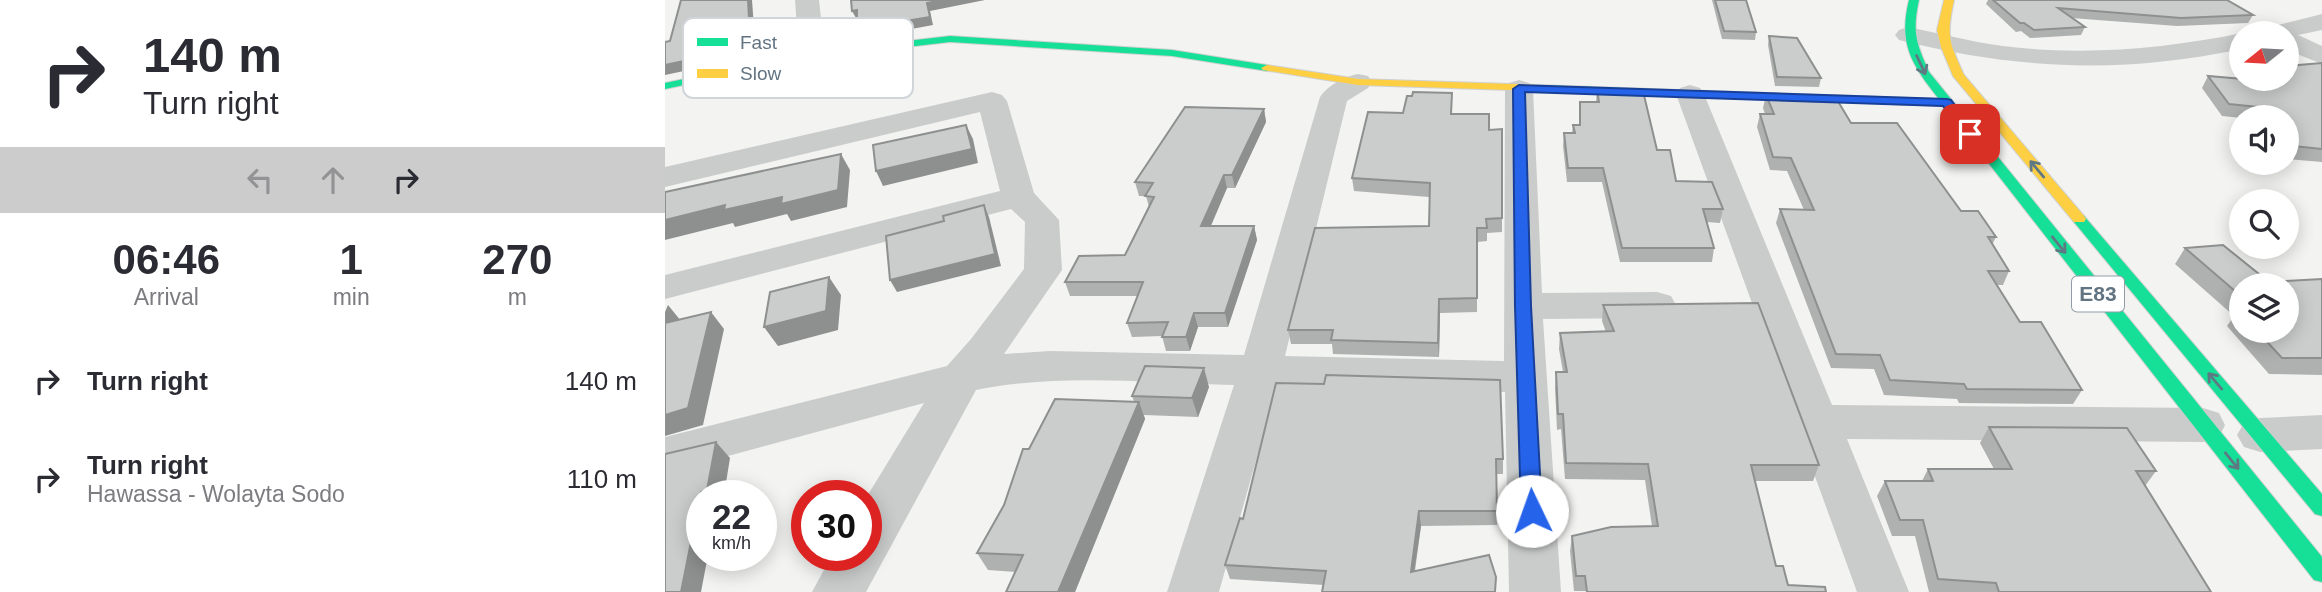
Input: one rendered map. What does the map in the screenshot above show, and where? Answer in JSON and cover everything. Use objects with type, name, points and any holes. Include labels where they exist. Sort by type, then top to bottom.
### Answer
[{"type":"main road","points":[[1908,35],[1907,27],[1914,0]]},
{"type":"main road","name":"E83","points":[[1949,0],[1941,17],[1943,42],[1959,76],[2322,508]]},
{"type":"main road","name":"E83","points":[[1908,35],[1924,73],[1947,103],[2322,573]]},
{"type":"main road","points":[[913,42],[950,39],[1172,53],[1358,82],[1947,103]]},
{"type":"main road","points":[[665,86],[683,82]]},
{"type":"street","points":[[807,0],[809,18]]},
{"type":"street","points":[[2299,27],[2322,22]]},
{"type":"street","points":[[1908,35],[2003,54],[2084,57],[2176,54],[2229,44]]},
{"type":"street","points":[[2299,45],[2322,56]]},
{"type":"street","points":[[1193,592],[1260,371],[1334,97],[1358,82]]},
{"type":"street","points":[[1519,89],[1525,377],[1535,592]]},
{"type":"street","points":[[1689,94],[1883,592]]},
{"type":"street","points":[[665,177],[992,101],[1018,197],[1042,220],[1043,270],[986,349],[961,378],[882,515]]},
{"type":"street","points":[[665,287],[1018,197]]},
{"type":"street","points":[[1730,304],[1772,303]]},
{"type":"street","points":[[1523,306],[1689,304]]},
{"type":"street","points":[[665,455],[961,378],[1010,368],[1050,366],[1525,377]]},
{"type":"street","points":[[1818,422],[2203,425]]},
{"type":"street","points":[[2260,435],[2322,432]]},
{"type":"street","points":[[838,592],[850,571]]},
{"type":"building","points":[[681,0],[748,0],[749,18],[683,18],[683,61],[665,65],[665,42],[670,41]]},
{"type":"building","points":[[851,0],[942,0],[927,3],[930,17],[913,20],[857,18],[857,10],[852,11]]},
{"type":"building","points":[[1715,0],[1746,0],[1756,32],[1724,31]]},
{"type":"building","points":[[1993,0],[2227,0],[2253,15],[2181,18],[2058,8],[2085,27],[2034,30],[2020,23]]},
{"type":"building","points":[[1769,36],[1797,38],[1821,78],[1777,77]]},
{"type":"building","points":[[2322,63],[2322,149],[2299,147],[2299,105],[2229,104],[2208,76],[2229,78],[2229,91],[2299,91],[2299,65]]},
{"type":"building","points":[[1597,90],[1643,91],[1657,150],[1670,150],[1676,181],[1712,182],[1723,209],[1703,209],[1714,248],[1622,248],[1603,168],[1568,168],[1564,133],[1575,133],[1573,125],[1580,125],[1580,102],[1599,102]]},
{"type":"building","points":[[1413,92],[1452,93],[1451,114],[1489,114],[1489,130],[1502,129],[1502,218],[1486,219],[1487,228],[1477,228],[1477,298],[1439,299],[1438,343],[1331,340],[1333,330],[1288,330],[1315,228],[1429,226],[1430,183],[1352,178],[1368,112],[1403,113],[1407,96],[1412,96]]},
{"type":"building","points":[[1766,95],[1836,98],[1851,123],[1897,123],[1961,211],[1978,211],[1996,237],[1988,237],[2009,271],[1988,271],[2020,322],[2041,322],[2082,390],[1967,389],[1964,384],[1890,380],[1880,355],[1836,354],[1780,209],[1814,210],[1791,158],[1773,157],[1760,114],[1774,114]]},
{"type":"building","points":[[1185,107],[1264,109],[1232,175],[1224,175],[1201,226],[1254,226],[1225,313],[1194,313],[1186,337],[1162,337],[1168,322],[1127,323],[1143,282],[1065,282],[1079,256],[1125,255],[1154,197],[1145,196],[1153,183],[1135,182]]},
{"type":"building","points":[[966,125],[972,149],[876,171],[873,145]]},
{"type":"building","points":[[841,154],[838,190],[781,204],[782,197],[724,210],[725,205],[665,220],[665,192]]},
{"type":"building","points":[[984,205],[995,254],[890,280],[886,236],[944,221],[943,216]]},
{"type":"building","points":[[2223,245],[2229,250],[2229,259],[2240,259],[2258,273],[2229,273],[2229,286],[2185,248]]},
{"type":"building","points":[[829,277],[826,311],[764,327],[770,292]]},
{"type":"building","points":[[2322,279],[2322,358],[2282,358],[2268,343],[2299,343],[2299,280]]},
{"type":"building","points":[[1758,303],[1819,465],[1751,465],[1776,566],[1783,566],[1788,585],[1825,587],[1826,592],[1587,592],[1585,576],[1576,576],[1572,536],[1611,527],[1658,526],[1648,464],[1566,463],[1563,414],[1558,414],[1556,372],[1567,372],[1560,333],[1614,331],[1603,305]]},
{"type":"building","points":[[711,312],[688,408],[665,415],[665,323]]},
{"type":"building","points":[[1145,366],[1204,368],[1192,398],[1132,396]]},
{"type":"building","points":[[1326,375],[1500,380],[1503,459],[1496,459],[1497,511],[1419,511],[1411,572],[1489,555],[1496,577],[1495,592],[1322,592],[1326,571],[1225,565],[1240,518],[1243,519],[1276,383],[1324,384]]},
{"type":"building","points":[[1055,399],[1139,402],[1058,592],[1006,592],[1023,555],[977,553],[1004,505],[1023,449],[1029,449]]},
{"type":"building","points":[[1989,427],[2127,428],[2156,471],[2136,471],[2211,592],[1999,592],[1996,583],[1938,579],[1923,520],[1900,520],[1885,481],[1933,481],[1928,469],[2012,469]]},
{"type":"building","points":[[716,442],[709,480],[686,480],[686,567],[681,592],[665,592],[665,454]]},
{"type":"traffic: fast","points":[[1914,0],[1909,31],[1924,73],[2322,573]]},
{"type":"traffic: fast","points":[[913,43],[950,39],[1172,53],[1267,68]]},
{"type":"traffic: fast","points":[[665,86],[683,82]]},
{"type":"traffic: fast","points":[[1538,88],[1947,103]]},
{"type":"traffic: fast","points":[[2079,219],[2322,508]]},
{"type":"traffic: slow","points":[[1949,0],[1942,30],[1946,47],[1959,76],[2079,219]]},
{"type":"traffic: slow","points":[[1267,68],[1358,82],[1538,88]]},
{"type":"route","points":[[1532,511],[1523,306],[1519,89],[1947,103],[1970,134]]}]
